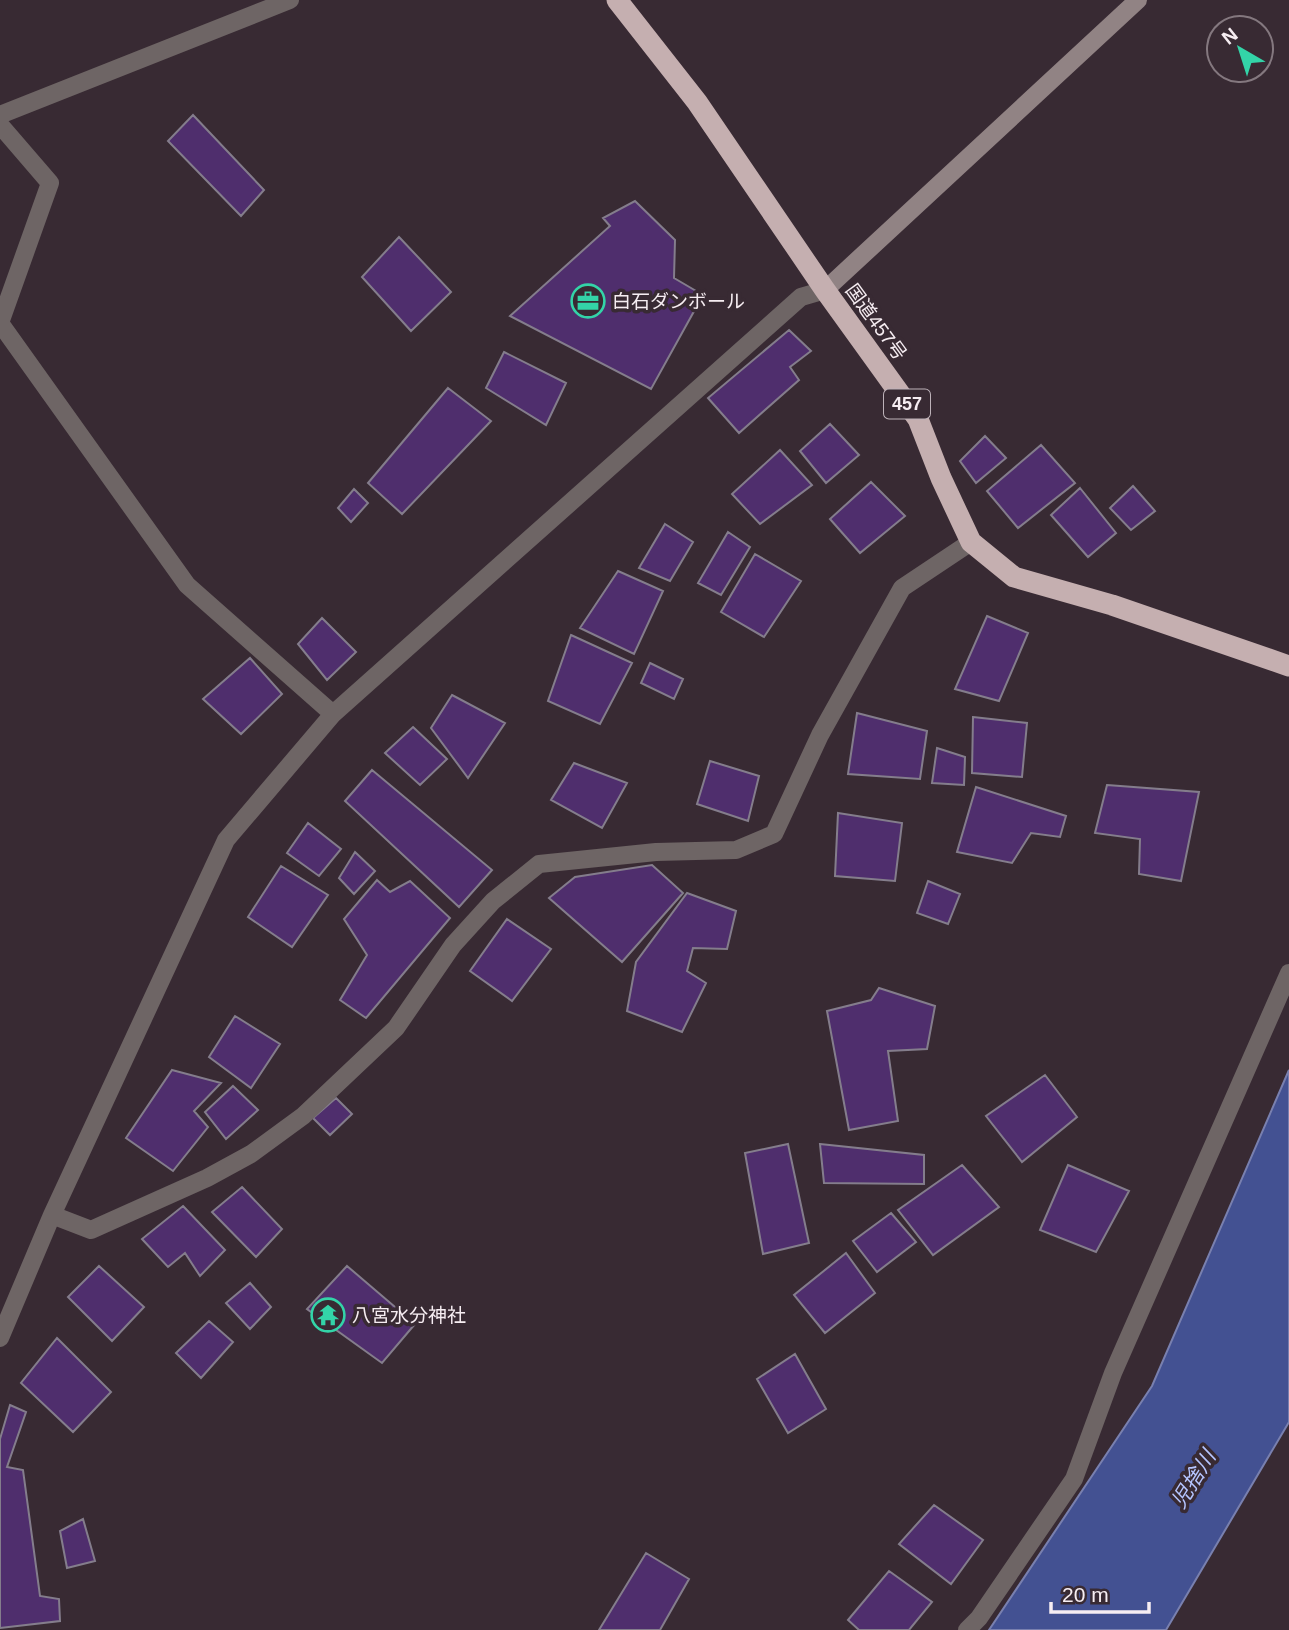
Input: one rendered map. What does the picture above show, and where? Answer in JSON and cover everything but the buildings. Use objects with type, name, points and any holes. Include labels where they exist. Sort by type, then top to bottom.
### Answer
[{"type":"highway","name":"国道457号","points":[[617,0],[697,102],[825,290],[918,419],[941,478],[971,542],[1014,577],[1112,605],[1289,666]]},
{"type":"street","points":[[0,115],[290,0]]},
{"type":"street","points":[[0,1338],[52,1215],[226,840],[333,714],[801,297],[825,290],[1138,0]]},
{"type":"street","points":[[0,125],[50,183],[0,323],[187,585],[333,714]]},
{"type":"street","points":[[52,1215],[91,1230],[207,1178],[251,1154],[303,1116],[396,1028],[453,945],[493,901],[539,864],[656,852],[736,850],[774,835],[820,736],[902,588],[971,542]]},
{"type":"street","points":[[967,1630],[979,1618],[1074,1479],[1114,1373],[1289,973]]},
{"type":"water","name":"児捨川","points":[[1289,1070],[1289,1422],[1166,1630],[989,1630],[1152,1386]]},
{"type":"place","name":"白石ダンボール","points":[[588,301]]},
{"type":"place","name":"八宮水分神社","points":[[328,1315]]}]
